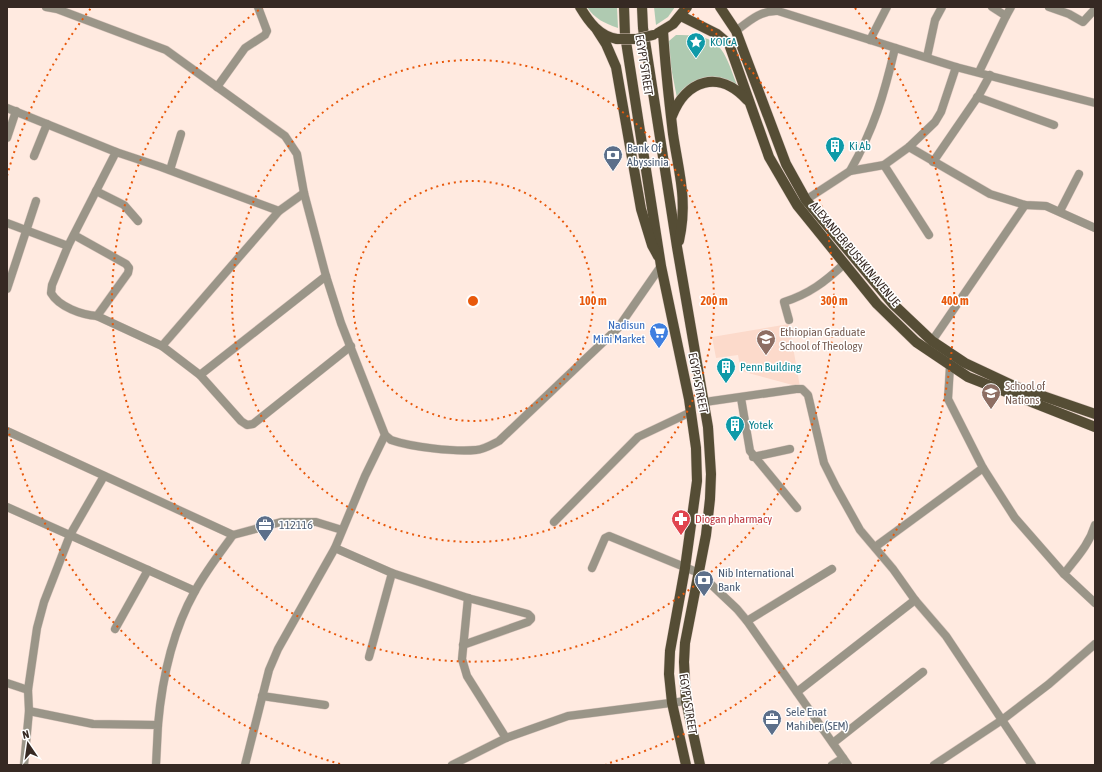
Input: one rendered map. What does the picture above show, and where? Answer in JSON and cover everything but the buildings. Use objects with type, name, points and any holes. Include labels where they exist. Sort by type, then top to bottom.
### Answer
[{"type":"main road","points":[[580,7],[606,44],[616,67],[641,209],[652,245],[661,264]]},
{"type":"main road","name":"EGYPT STREET","points":[[624,7],[625,35],[661,264],[691,412],[696,448],[697,481],[685,568],[670,652],[669,674],[672,702],[686,765]]},
{"type":"main road","name":"EGYPT STREET","points":[[642,7],[643,28],[677,246],[705,402],[708,427],[711,474],[706,535],[685,643],[686,702],[700,765]]},
{"type":"main road","points":[[597,30],[609,38],[636,39],[658,33],[674,24],[687,7]]},
{"type":"main road","name":"ALEXANDER PUSHKIN AVENUE","points":[[720,7],[736,31],[786,164],[806,200],[893,304],[932,341],[951,355],[991,377],[1095,414]]},
{"type":"main road","name":"ALEXANDER PUSHKIN AVENUE","points":[[681,16],[717,34],[729,44],[735,56],[748,101],[769,157],[796,205],[844,264],[886,312],[916,342],[968,377],[1095,427]]},
{"type":"main road","points":[[658,33],[664,59],[682,179],[682,226],[677,246]]},
{"type":"main road","points":[[672,116],[684,95],[693,86],[701,83],[717,81],[732,87],[748,101]]},
{"type":"main road","points":[[886,312],[893,304]]},
{"type":"street","points":[[46,7],[56,8],[166,50],[285,136],[297,154],[304,193],[326,276],[351,346],[385,435],[398,442],[439,448],[476,450],[487,447],[499,440],[618,328],[661,264]]},
{"type":"street","points":[[216,87],[245,48],[266,35],[267,31],[258,7]]},
{"type":"street","points":[[870,40],[887,7]]},
{"type":"street","points":[[927,57],[936,20],[942,7]]},
{"type":"street","points":[[992,7],[1006,16]]},
{"type":"street","points":[[979,72],[1011,7]]},
{"type":"street","points":[[1049,7],[1069,14],[1083,22],[1095,9]]},
{"type":"street","points":[[736,31],[759,11],[778,11],[956,67],[1095,103]]},
{"type":"street","points":[[850,171],[866,143],[883,98],[895,48]]},
{"type":"street","points":[[796,205],[850,171],[884,165],[909,148],[935,122],[941,112],[956,67]]},
{"type":"street","points":[[933,162],[978,97],[990,76]]},
{"type":"street","points":[[978,97],[1054,124]]},
{"type":"street","points":[[7,108],[116,152],[170,170],[279,211]]},
{"type":"street","points":[[7,138],[16,111]]},
{"type":"street","points":[[34,156],[47,124]]},
{"type":"street","points":[[170,170],[181,134]]},
{"type":"street","points":[[909,148],[990,194],[1025,205],[1046,206],[1095,228]]},
{"type":"street","points":[[116,152],[68,246],[52,285],[51,293],[53,298],[68,307],[88,315],[97,316],[162,346],[200,375],[241,421],[247,425],[253,424],[351,346]]},
{"type":"street","points":[[884,165],[929,235]]},
{"type":"street","points":[[1060,212],[1079,174]]},
{"type":"street","points":[[96,191],[124,205],[138,221]]},
{"type":"street","points":[[162,346],[279,211],[304,193]]},
{"type":"street","points":[[7,289],[28,231],[36,201]]},
{"type":"street","points":[[932,341],[1025,205]]},
{"type":"street","points":[[7,223],[68,246]]},
{"type":"street","points":[[74,235],[126,264],[129,268],[128,273],[97,316]]},
{"type":"street","points":[[789,320],[784,302],[803,296],[830,277],[844,264]]},
{"type":"street","points":[[200,375],[326,276]]},
{"type":"street","points":[[950,366],[948,399],[983,468],[1015,518],[1064,574],[1095,603]]},
{"type":"street","points":[[705,402],[796,389],[802,389],[808,395],[824,463],[836,488],[860,530],[875,547],[915,600],[946,636],[1032,765]]},
{"type":"street","points":[[741,398],[747,437],[753,457],[797,508]]},
{"type":"street","points":[[554,522],[638,437],[691,412]]},
{"type":"street","points":[[7,431],[233,535],[281,522],[316,522],[342,530]]},
{"type":"street","points":[[245,765],[268,670],[278,649],[335,548],[365,476],[385,435]]},
{"type":"street","points":[[753,457],[790,449]]},
{"type":"street","points":[[875,547],[983,468]]},
{"type":"street","points":[[24,765],[29,711],[28,690],[37,628],[44,602],[70,535],[104,476]]},
{"type":"street","points":[[7,507],[195,591]]},
{"type":"street","points":[[1064,574],[1084,549],[1091,537],[1095,525]]},
{"type":"street","points":[[156,765],[158,725],[165,672],[178,631],[195,591],[233,535]]},
{"type":"street","points":[[592,568],[605,538],[610,536],[699,573],[737,609],[747,621],[848,765]]},
{"type":"street","points":[[335,548],[392,573],[468,598],[528,614],[531,617],[531,620],[463,645]]},
{"type":"street","points":[[747,621],[832,569]]},
{"type":"street","points":[[116,629],[148,570]]},
{"type":"street","points":[[369,657],[392,573]]},
{"type":"street","points":[[468,598],[462,659],[467,676],[506,738]]},
{"type":"street","points":[[797,692],[915,600]]},
{"type":"street","points":[[934,765],[1002,720],[1049,684],[1095,644]]},
{"type":"street","points":[[833,743],[923,672]]},
{"type":"street","points":[[7,683],[28,690]]},
{"type":"street","points":[[262,696],[326,705]]},
{"type":"street","points":[[452,765],[506,738],[568,716],[672,702],[686,702]]},
{"type":"street","points":[[29,711],[93,724],[158,725]]},
{"type":"street","points":[[832,765],[843,758]]},
{"type":"shaded area","name":"Ethiopian Graduate School of Theology","points":[[789,324],[800,387],[741,371],[738,355],[716,358],[712,337]]},
{"type":"green space","points":[[587,7],[617,7],[618,28],[600,20],[593,15]]},
{"type":"green space","points":[[654,7],[675,7],[668,17],[656,25]]},
{"type":"green space","points":[[676,35],[702,37],[711,40],[718,45],[728,61],[737,85],[728,81],[713,80],[706,82],[677,98],[669,57],[669,41]]},
{"type":"place","name":"KOICA","points":[[696,59]]},
{"type":"place","name":"Ki Ab","points":[[835,163]]},
{"type":"place","name":"Bank Of Abyssinia","points":[[613,172]]},
{"type":"place","name":"Nadisun Mini Market","points":[[659,349]]},
{"type":"place","name":"Ethiopian Graduate School of Theology","points":[[766,356]]},
{"type":"place","name":"Penn Building","points":[[726,384]]},
{"type":"place","name":"School of Nations","points":[[991,410]]},
{"type":"place","name":"Yotek","points":[[735,442]]},
{"type":"place","name":"Diogan pharmacy","points":[[681,536]]},
{"type":"place","name":"112116","points":[[265,542]]},
{"type":"place","name":"Nib International Bank","points":[[704,597]]},
{"type":"place","name":"Sele Enat Mahiber (SEM)","points":[[772,736]]}]
